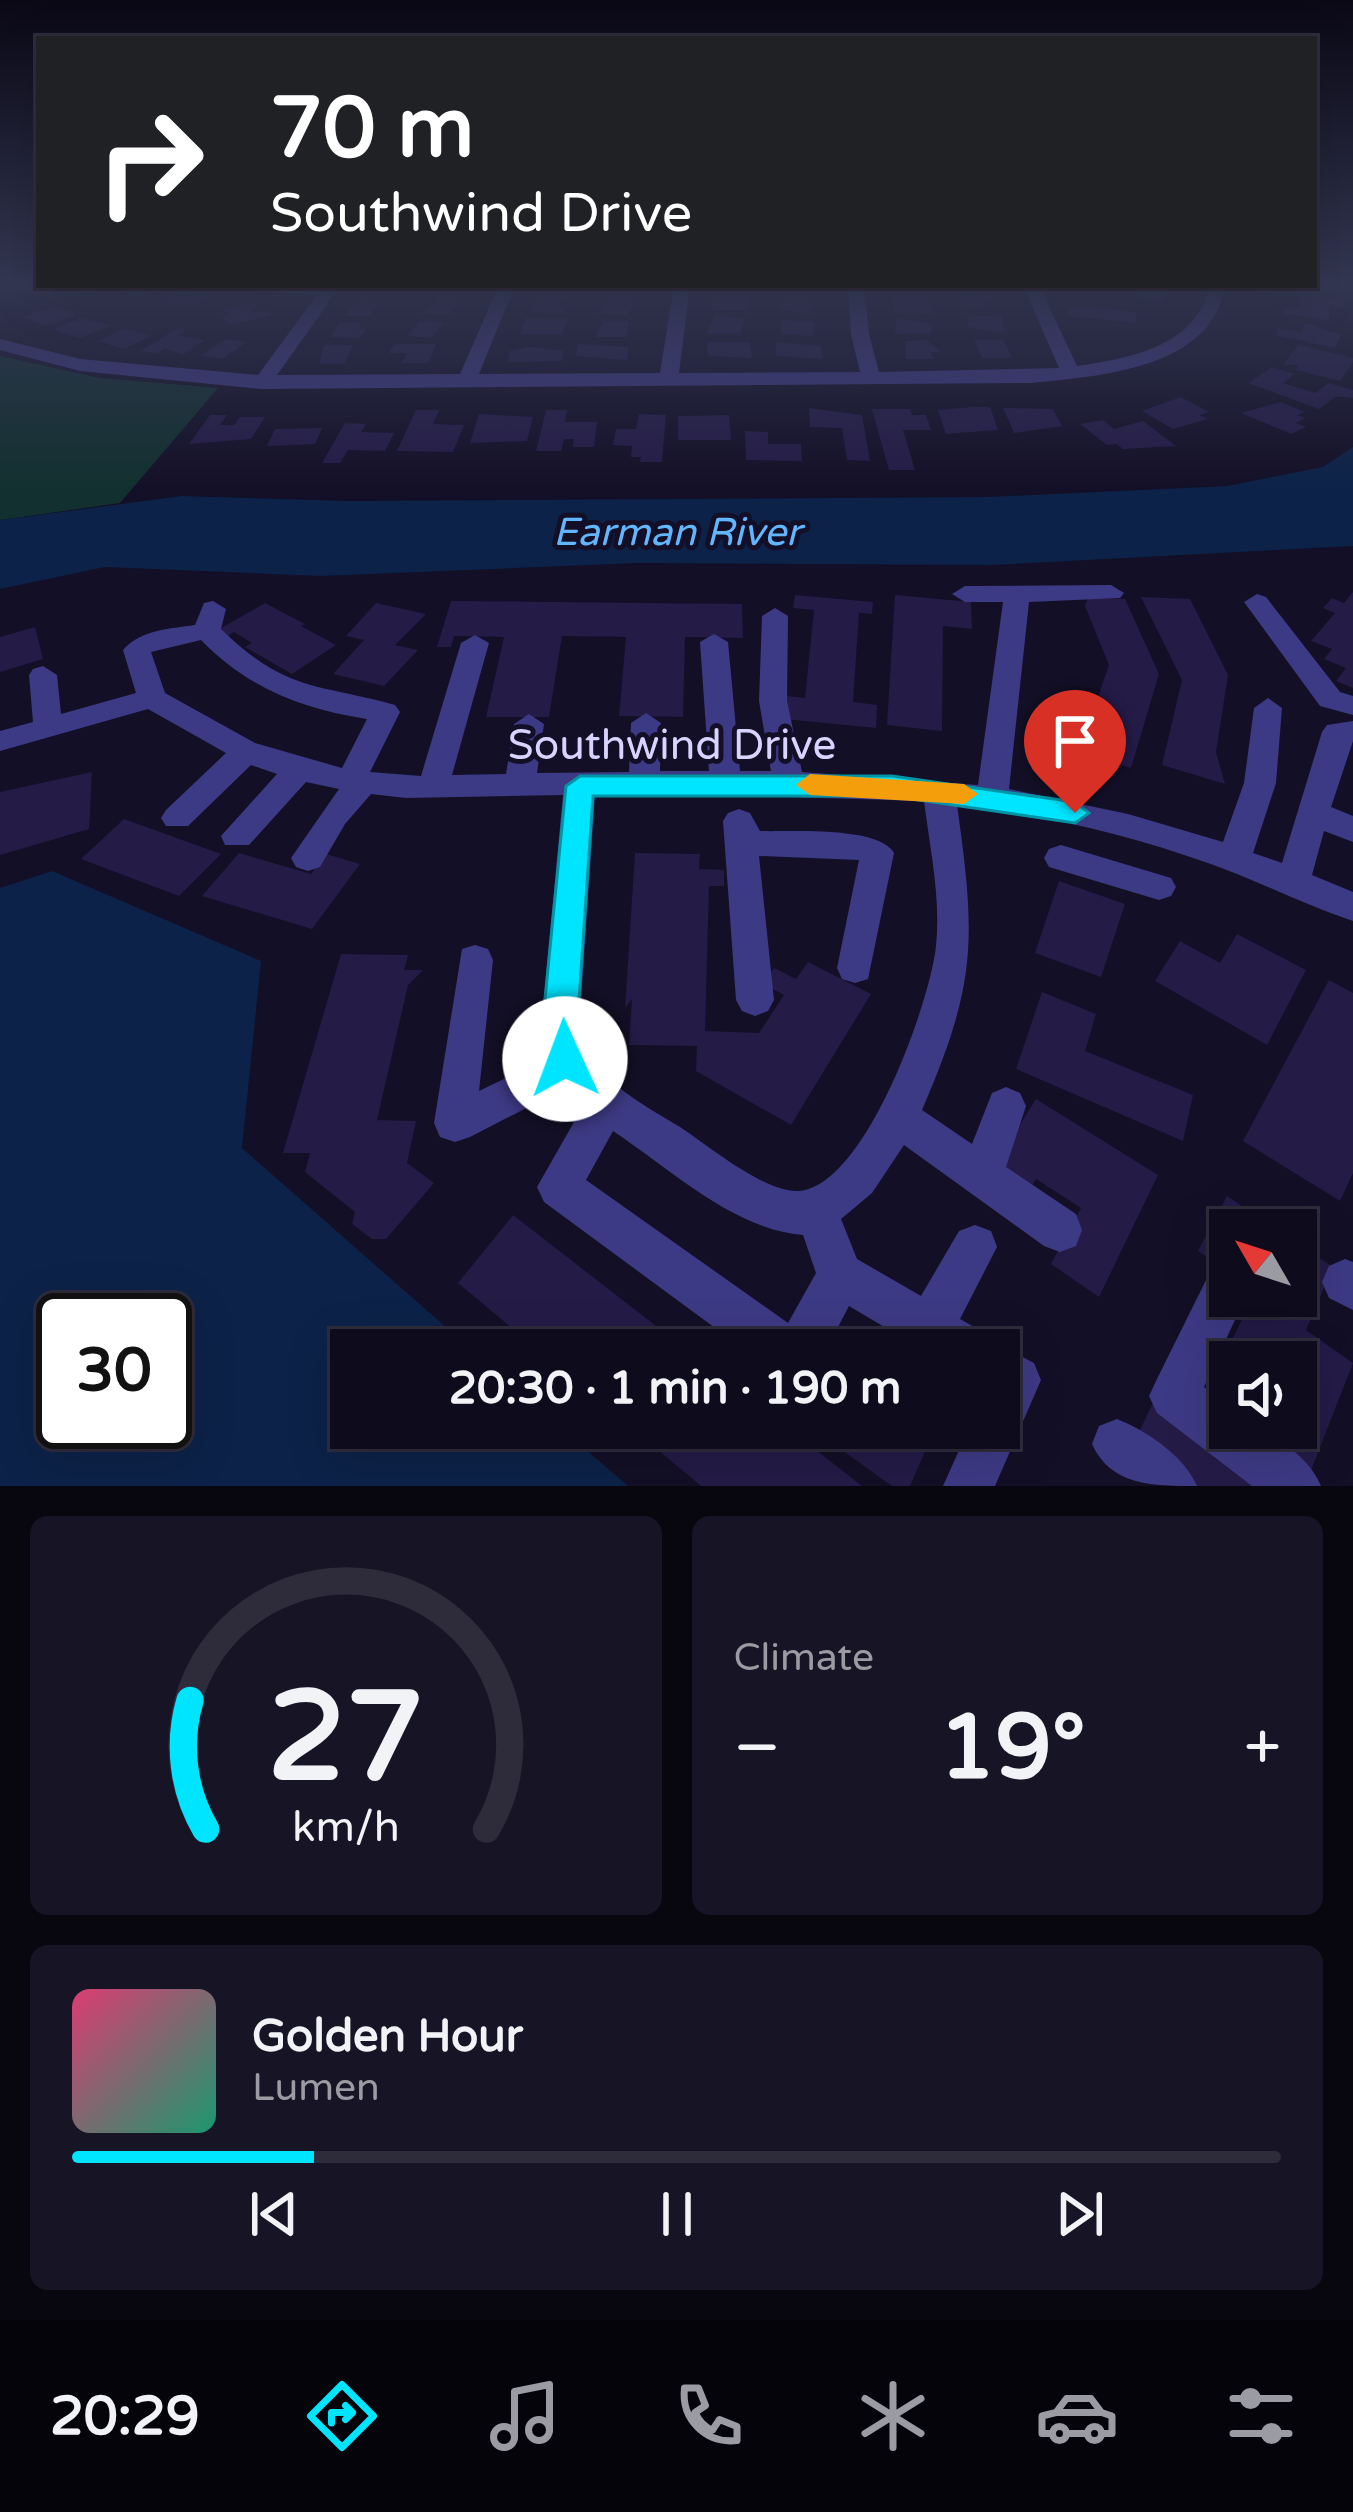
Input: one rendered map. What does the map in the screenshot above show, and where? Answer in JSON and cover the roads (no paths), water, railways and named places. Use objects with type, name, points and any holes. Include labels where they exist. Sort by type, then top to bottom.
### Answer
[{"type":"street","points":[[31,351],[120,372],[262,382],[466,382],[872,380],[1071,373],[1157,351]]},
{"type":"street","points":[[262,382],[284,351]]},
{"type":"street","points":[[466,382],[479,351]]},
{"type":"street","points":[[669,381],[671,351]]},
{"type":"street","points":[[865,351],[872,380]]},
{"type":"street","points":[[1061,351],[1071,373]]},
{"type":"street","points":[[965,594],[1111,593]]},
{"type":"street","points":[[992,797],[1017,596]]},
{"type":"street","points":[[1257,602],[1346,717],[1337,732],[1341,819],[1293,881]]},
{"type":"street","points":[[775,616],[773,701],[789,785]]},
{"type":"street","points":[[0,741],[152,698],[136,650],[149,640],[210,620],[236,662],[274,686],[316,703],[386,712],[356,783],[308,858]]},
{"type":"street","points":[[714,641],[740,827],[755,1000]]},
{"type":"street","points":[[433,787],[476,643]]},
{"type":"street","points":[[43,675],[48,728]]},
{"type":"street","name":"Southwind Drive","points":[[152,698],[245,753],[356,783],[433,787],[789,785],[992,797],[1101,819],[1234,859],[1353,907]]},
{"type":"street","points":[[1234,859],[1260,783],[1268,709]]},
{"type":"street","points":[[644,786],[646,723]]},
{"type":"street","points":[[520,787],[529,724]]},
{"type":"street","points":[[177,818],[245,753]]},
{"type":"street","points":[[237,836],[298,771]]},
{"type":"street","points":[[580,786],[560,1029],[570,1066],[607,1105],[768,1205],[803,1213],[836,1199],[873,1159],[918,1078],[952,962],[955,918],[939,791]]},
{"type":"street","points":[[1100,870],[1101,819]]},
{"type":"street","points":[[740,827],[751,842],[868,848],[878,853],[855,968]]},
{"type":"street","points":[[1061,858],[1160,887]]},
{"type":"street","points":[[475,960],[455,1123],[570,1066]]},
{"type":"street","points":[[607,1105],[559,1186],[756,1329]]},
{"type":"street","points":[[982,1174],[1006,1106]]},
{"type":"street","points":[[897,1116],[1060,1230]]},
{"type":"street","points":[[814,1208],[840,1275],[933,1329]]},
{"type":"street","points":[[952,1329],[975,1247]]},
{"type":"street","points":[[811,1329],[840,1275]]},
{"type":"street","points":[[1212,1317],[1174,1396],[1295,1486]]},
{"type":"street","points":[[1118,1444],[1171,1486]]},
{"type":"street","points":[[969,1486],[986,1449]]},
{"type":"water","name":"Earman River","points":[[1353,447],[1353,546],[992,565],[637,563],[321,576],[105,567],[0,589],[0,520],[182,496],[348,501],[986,497],[1227,486],[1323,467]]},
{"type":"water","points":[[52,871],[261,961],[242,1148],[448,1329],[330,1329],[330,1449],[585,1449],[628,1486],[0,1486],[0,888]]}]
